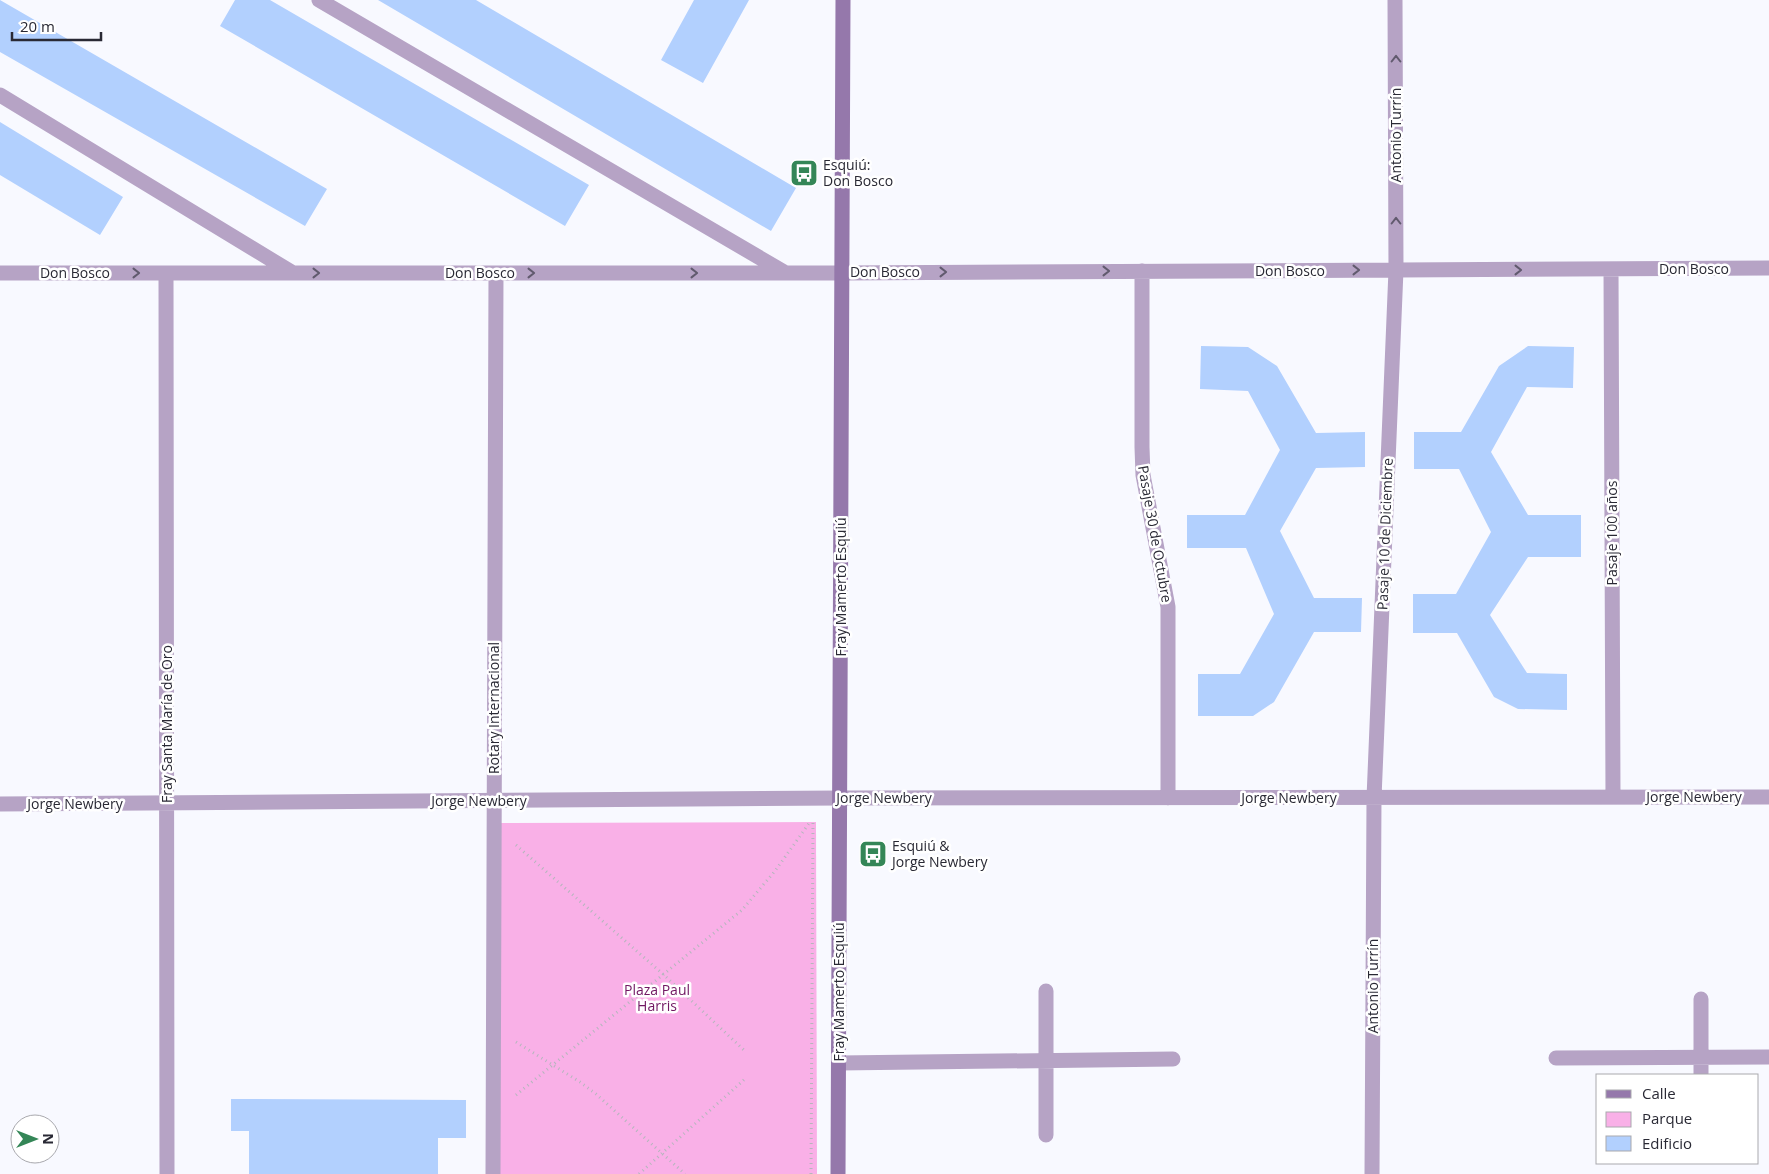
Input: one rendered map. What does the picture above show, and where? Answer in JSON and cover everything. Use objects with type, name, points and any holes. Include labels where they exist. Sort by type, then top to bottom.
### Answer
[{"type":"street","points":[[319,0],[785,272]]},
{"type":"street","name":"Fray Mamerto Esquiú","points":[[838,1174],[843,0]]},
{"type":"street","name":"Antonio Turrín","points":[[1395,0],[1396,270]]},
{"type":"street","points":[[0,95],[293,273]]},
{"type":"street","name":"Don Bosco","points":[[0,273],[1769,268]]},
{"type":"street","name":"Pasaje 100 años","points":[[1611,269],[1613,797]]},
{"type":"street","name":"Pasaje 10 de Diciembre","points":[[1374,798],[1396,270]]},
{"type":"street","name":"Pasaje 30 de Octubre","points":[[1142,271],[1143,476],[1168,607],[1168,798]]},
{"type":"street","name":"Fray Santa María de Oro","points":[[166,273],[167,1174]]},
{"type":"street","name":"Rotary Internacional","points":[[493,1174],[496,273]]},
{"type":"street","name":"Jorge Newbery","points":[[0,804],[840,798],[1769,797]]},
{"type":"street","name":"Antonio Turrín","points":[[1372,1174],[1374,798]]},
{"type":"street","points":[[1046,990],[1046,1135]]},
{"type":"street","points":[[1701,999],[1701,1074]]},
{"type":"street","points":[[1556,1058],[1769,1057]]},
{"type":"street","points":[[839,1063],[1173,1059]]},
{"type":"path","points":[[515,1096],[742,910],[775,871],[813,817],[811,1174]]},
{"type":"path","points":[[509,838],[664,975],[746,1052]]},
{"type":"path","points":[[515,1042],[580,1082],[603,1100],[685,1174]]},
{"type":"path","points":[[639,1174],[746,1078]]},
{"type":"green space","name":"Plaza Paul Harris","points":[[816,822],[817,1174],[499,1174],[498,823]]},
{"type":"building","points":[[0,0],[327,189],[305,226],[0,52]]},
{"type":"building","points":[[235,0],[270,0],[589,185],[565,226],[220,26]]},
{"type":"building","points":[[378,0],[476,0],[796,188],[771,231]]},
{"type":"building","points":[[694,0],[749,0],[703,83],[661,60]]},
{"type":"building","points":[[0,122],[123,197],[100,235],[0,175]]},
{"type":"building","points":[[1201,346],[1248,347],[1277,366],[1316,433],[1365,432],[1365,467],[1316,468],[1280,531],[1314,598],[1362,598],[1361,632],[1314,632],[1274,702],[1253,716],[1198,716],[1198,674],[1240,674],[1274,614],[1246,548],[1187,548],[1187,515],[1245,515],[1280,450],[1248,391],[1200,389]]},
{"type":"building","points":[[1528,346],[1574,347],[1573,388],[1527,387],[1491,452],[1528,515],[1581,515],[1581,557],[1528,557],[1490,615],[1527,673],[1567,674],[1567,710],[1518,709],[1494,697],[1457,633],[1413,633],[1413,594],[1456,594],[1491,532],[1459,469],[1414,469],[1414,432],[1461,432],[1499,366]]},
{"type":"building","points":[[231,1099],[466,1100],[466,1138],[438,1138],[438,1174],[249,1174],[249,1131],[231,1131]]},
{"type":"place","name":"Esquiú: Don Bosco","points":[[804,173]]},
{"type":"place","name":"Esquiú & Jorge Newbery","points":[[873,854]]}]
